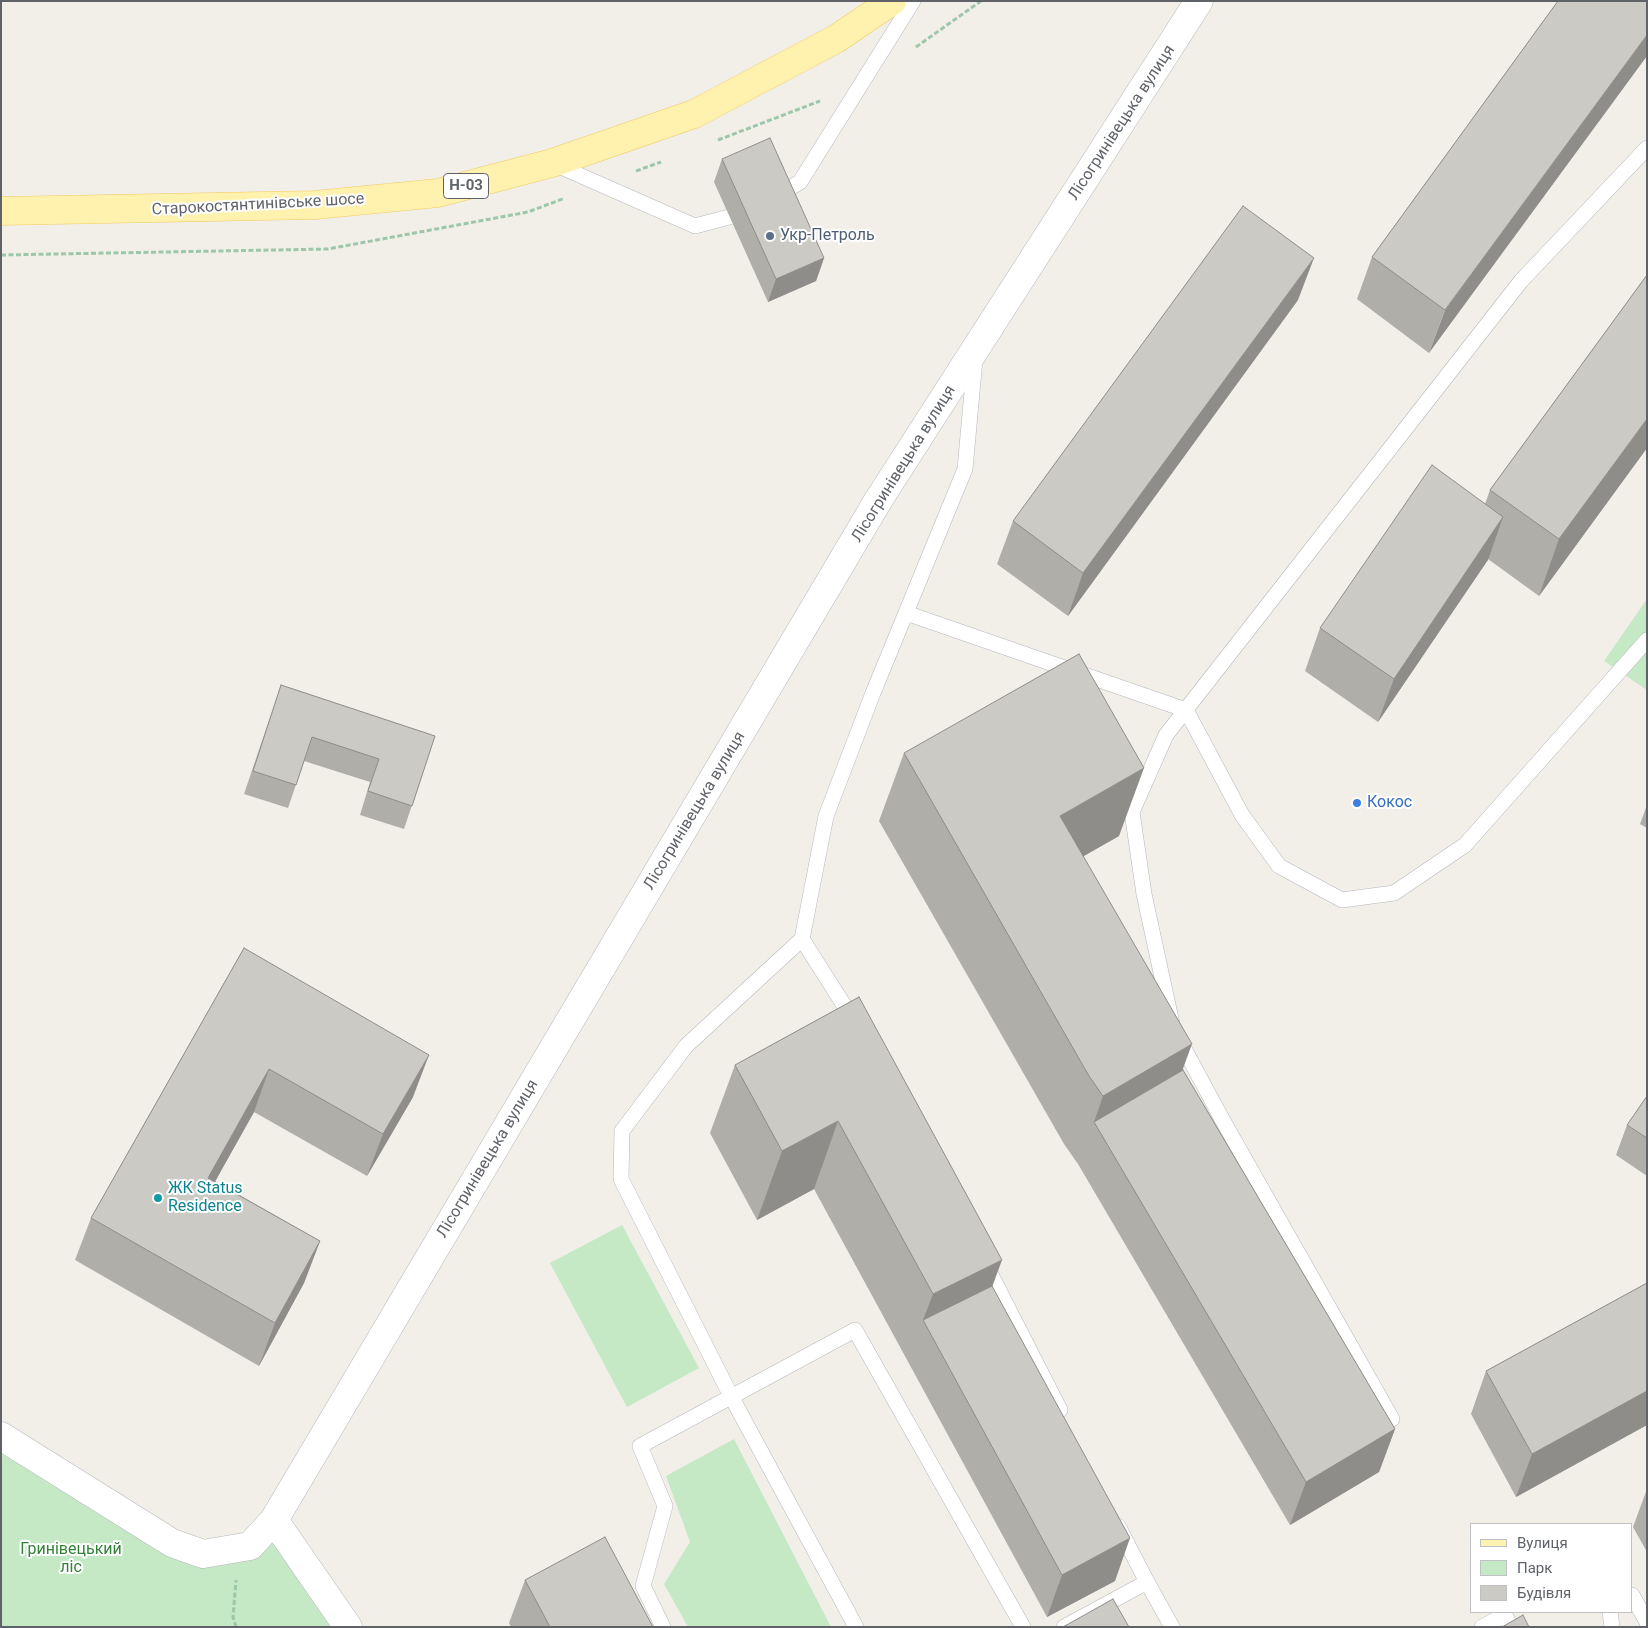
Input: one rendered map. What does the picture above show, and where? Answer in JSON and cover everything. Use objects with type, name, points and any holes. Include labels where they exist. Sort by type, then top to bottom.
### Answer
[{"type":"main road","name":"Старокостянтинівське шосе","points":[[1,211],[315,206],[438,193],[552,163],[694,114],[836,38],[892,1]]},
{"type":"street","name":"Лісогринівецька вулиця","points":[[250,1546],[274,1520],[879,499],[1199,1]]},
{"type":"street","points":[[1,1436],[172,1543],[203,1554],[250,1546]]},
{"type":"street","points":[[274,1520],[348,1627]]},
{"type":"lane","points":[[552,163],[695,226],[729,217],[778,196],[800,182],[913,1]]},
{"type":"lane","points":[[1392,1420],[1222,1119],[1173,1028],[1144,894],[1132,812],[1166,735],[1521,281],[1647,148]]},
{"type":"lane","points":[[856,1627],[732,1398],[621,1179],[622,1131],[686,1046],[802,939],[826,816],[964,469],[976,350]]},
{"type":"lane","points":[[906,613],[1186,710],[1242,815],[1279,866],[1342,900],[1394,893],[1465,845],[1647,640]]},
{"type":"lane","points":[[802,939],[860,1031]]},
{"type":"lane","points":[[977,1246],[1066,1423]]},
{"type":"lane","points":[[663,1627],[643,1586],[665,1506],[640,1446],[732,1398],[854,1330],[1023,1627]]},
{"type":"lane","points":[[1111,1511],[1172,1627]]},
{"type":"lane","points":[[1064,1627],[1147,1582]]},
{"type":"lane","points":[[1633,1597],[1647,1622]]},
{"type":"lane","points":[[1610,1613],[1612,1627]]},
{"type":"lane","points":[[1482,1627],[1504,1615],[1511,1627]]},
{"type":"path","points":[[236,1627],[233,1617],[238,1564],[250,1546]]},
{"type":"green space","points":[[1647,599],[1647,690],[1604,661]]},
{"type":"green space","points":[[622,1225],[699,1368],[627,1407],[550,1263]]},
{"type":"green space","name":"Гринівецький ліс","points":[[1,1436],[203,1554],[274,1520],[348,1627],[1,1627]]},
{"type":"green space","points":[[734,1439],[831,1627],[688,1627],[664,1584],[690,1542],[666,1476]]},
{"type":"building","points":[[1558,1],[1647,1],[1647,35],[1445,310],[1372,257]]},
{"type":"building","points":[[770,138],[824,258],[776,279],[722,159]]},
{"type":"building","points":[[1243,206],[1314,258],[1083,573],[1013,521]]},
{"type":"building","points":[[1647,275],[1647,419],[1559,539],[1490,490]]},
{"type":"building","points":[[1432,465],[1503,517],[1394,679],[1320,628]]},
{"type":"building","points":[[1079,654],[1144,768],[1060,816],[1192,1044],[1103,1096],[1089,1076],[904,753]]},
{"type":"building","points":[[281,685],[435,736],[412,806],[368,791],[379,759],[312,737],[296,785],[253,771]]},
{"type":"building","name":"ЖК Status Residence","points":[[244,948],[429,1055],[383,1134],[269,1069],[208,1178],[320,1241],[275,1323],[91,1218]]},
{"type":"building","points":[[859,997],[1002,1260],[933,1294],[838,1121],[782,1151],[735,1065]]},
{"type":"building","points":[[1183,1070],[1395,1429],[1306,1482],[1094,1122]]},
{"type":"building","points":[[1647,1096],[1647,1138],[1627,1125]]},
{"type":"building","points":[[1647,1283],[1647,1391],[1532,1454],[1486,1371]]},
{"type":"building","points":[[992,1286],[1130,1538],[1062,1575],[923,1320]]},
{"type":"building","points":[[605,1537],[653,1627],[550,1627],[525,1580]]},
{"type":"building","points":[[1113,1599],[1129,1627],[1063,1627]]},
{"type":"building","points":[[1523,1615],[1529,1627],[1502,1627]]},
{"type":"place","name":"Укр-Петроль","points":[[770,236]]},
{"type":"place","name":"Кокос","points":[[1357,803]]},
{"type":"place","name":"ЖК Status Residence","points":[[158,1198]]}]
